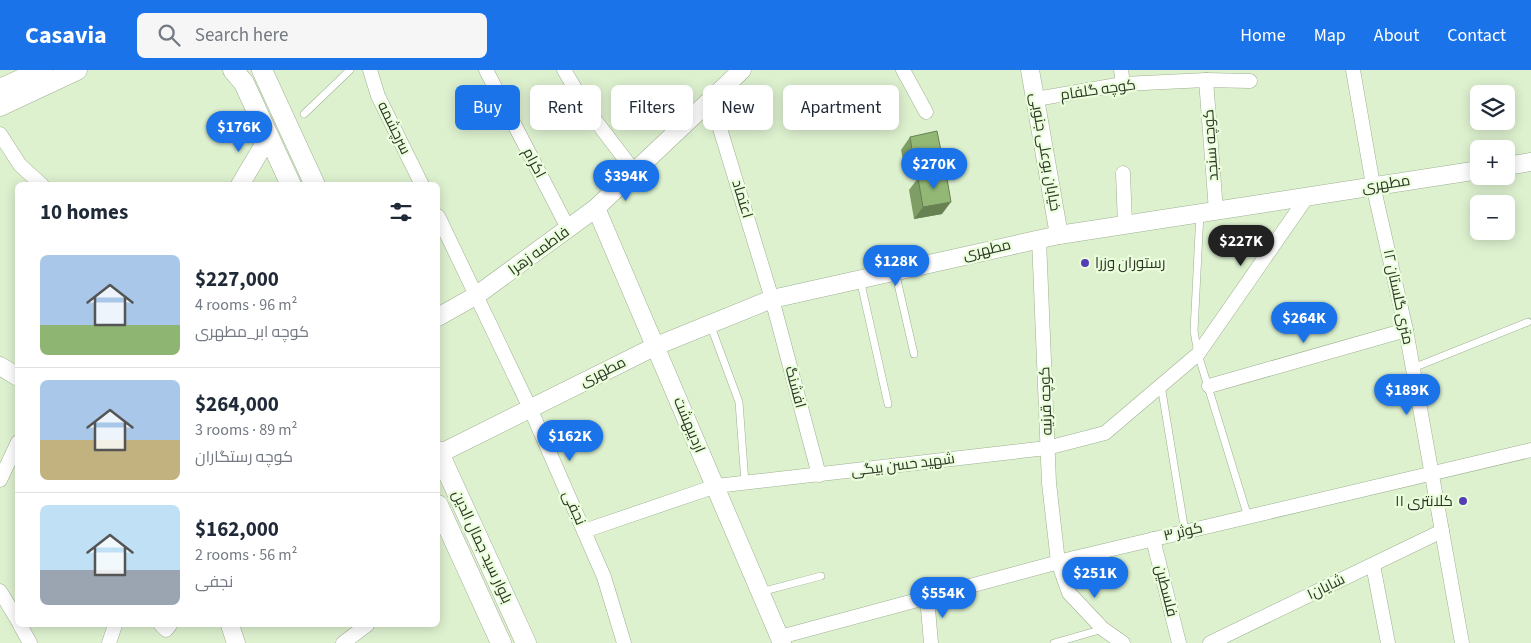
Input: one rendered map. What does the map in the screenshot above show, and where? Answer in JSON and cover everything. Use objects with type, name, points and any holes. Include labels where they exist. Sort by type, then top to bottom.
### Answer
[{"type":"main road","points":[[0,89],[42,70]]},
{"type":"main road","points":[[0,106],[78,70]]},
{"type":"main road","points":[[233,70],[244,83],[290,182]]},
{"type":"main road","points":[[262,70],[314,182]]},
{"type":"main road","name":"بلوار سید جمال الدین","points":[[440,457],[526,643]]},
{"type":"main road","name":"بلوار سید جمال الدین","points":[[440,508],[501,643]]},
{"type":"main road","points":[[477,591],[498,582]]},
{"type":"street","name":"سرچشمه","points":[[370,70],[378,96],[421,182]]},
{"type":"street","name":"اکرام","points":[[486,70],[569,230]]},
{"type":"street","points":[[564,70],[589,112],[634,171]]},
{"type":"street","points":[[903,70],[926,112]]},
{"type":"street","name":"خیابان بوعلی جنوبی","points":[[1030,70],[1059,235]]},
{"type":"street","points":[[1121,70],[1123,84]]},
{"type":"street","name":"۱۲ متری گلستان","points":[[1353,70],[1374,186],[1406,330],[1462,643]]},
{"type":"street","name":"فاطمه زهرا","points":[[724,85],[735,73]]},
{"type":"street","name":"کوچه گلفام","points":[[1036,99],[1123,84],[1206,80],[1223,76],[1250,81]]},
{"type":"street","name":"کوچه سنجد","points":[[1206,80],[1208,212]]},
{"type":"street","name":"فاطمه زهرا","points":[[440,316],[477,295],[569,230],[596,208],[703,106]]},
{"type":"street","name":"اعتماد","points":[[720,130],[772,299]]},
{"type":"street","points":[[0,134],[20,165],[39,182]]},
{"type":"street","points":[[242,182],[269,136]]},
{"type":"street","points":[[1515,165],[1531,162]]},
{"type":"street","name":"مطهری","points":[[440,452],[656,346],[772,299],[1059,235],[1470,171]]},
{"type":"street","points":[[1123,173],[1125,225]]},
{"type":"street","name":"شهید حسن بیگی","points":[[584,531],[716,486],[1048,448],[1105,433],[1198,354],[1307,197]]},
{"type":"street","name":"اردیبهشت","points":[[596,208],[781,640]]},
{"type":"street","points":[[440,220],[477,295]]},
{"type":"street","name":"کوچه قرنیه","points":[[1039,239],[1048,448],[1058,562],[1069,593],[1103,629],[1123,643]]},
{"type":"street","name":"نجفی","points":[[477,295],[530,408],[604,577],[624,643]]},
{"type":"street","name":"افشنگ","points":[[772,299],[819,474]]},
{"type":"street","points":[[1209,386],[1406,330]]},
{"type":"street","points":[[0,366],[15,375]]},
{"type":"street","points":[[0,480],[15,448]]},
{"type":"street","name":"کوثر ۳","points":[[781,640],[927,597],[1058,562],[1531,450]]},
{"type":"street","name":"شایان۱","points":[[1210,643],[1227,639],[1442,531]]},
{"type":"street","name":"فلسطین","points":[[1153,539],[1179,643]]},
{"type":"street","points":[[1373,565],[1388,643]]},
{"type":"street","points":[[0,591],[15,616]]},
{"type":"street","points":[[927,597],[932,643]]},
{"type":"street","points":[[21,627],[30,643]]},
{"type":"street","points":[[109,643],[114,627]]},
{"type":"street","points":[[231,627],[236,643]]},
{"type":"street","points":[[342,643],[364,627]]},
{"type":"lane","points":[[304,114],[350,70]]},
{"type":"lane","points":[[1208,212],[1194,331],[1198,354],[1248,517]]},
{"type":"lane","points":[[894,271],[914,354]]},
{"type":"lane","points":[[860,279],[888,404]]},
{"type":"lane","points":[[1412,368],[1528,322]]},
{"type":"lane","points":[[710,324],[739,402],[745,483]]},
{"type":"lane","points":[[1161,385],[1185,532]]},
{"type":"lane","points":[[761,592],[821,576]]},
{"type":"lane","points":[[1054,643],[1103,629]]},
{"type":"building","points":[[937,131],[942,156],[914,162],[910,137]]},
{"type":"building","points":[[946,173],[951,202],[923,207],[918,178]]},
{"type":"place","name":"رستوران وزرا","points":[[1085,263]]},
{"type":"place","name":"کلانتری ۱۱","points":[[1463,501]]}]
